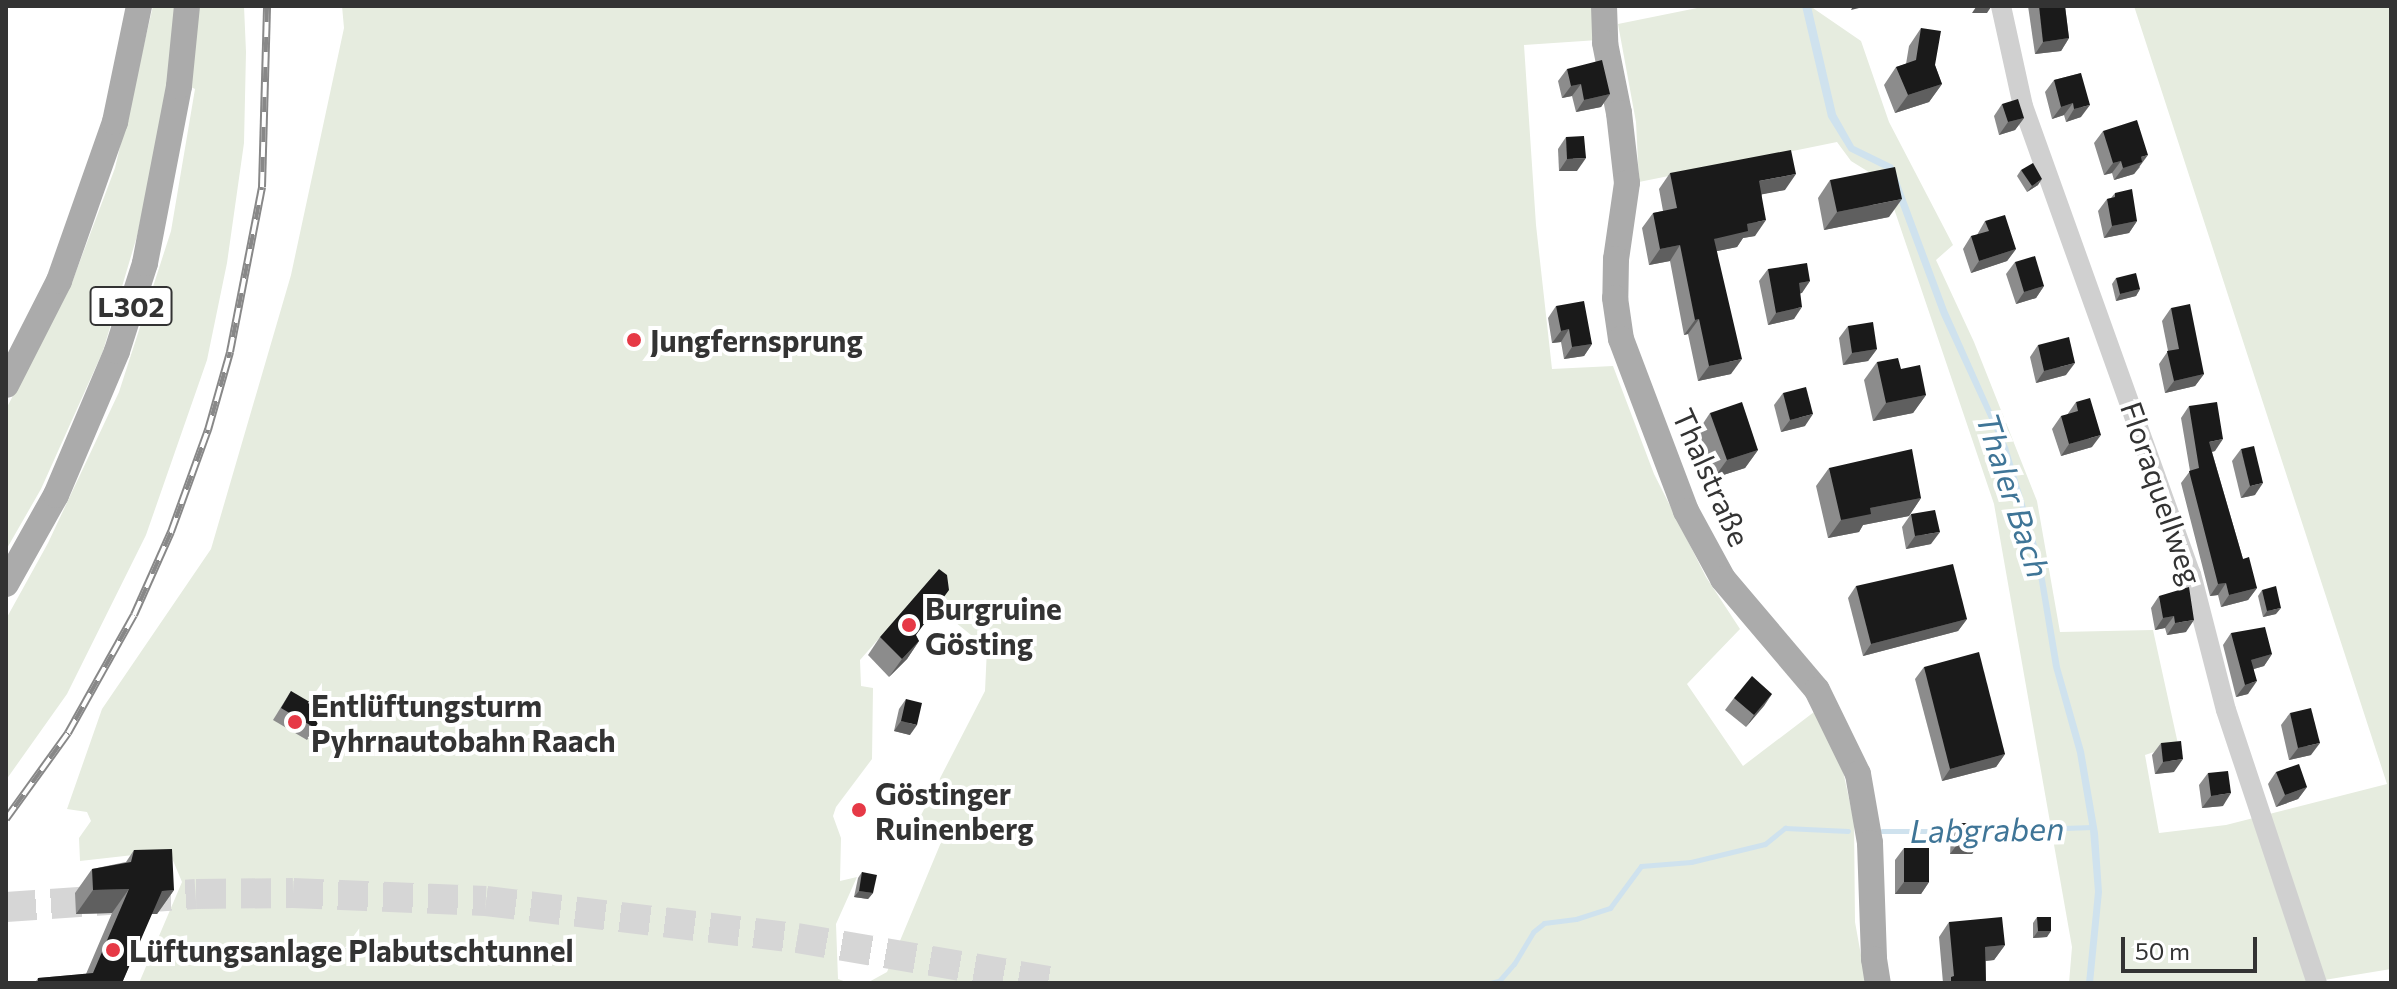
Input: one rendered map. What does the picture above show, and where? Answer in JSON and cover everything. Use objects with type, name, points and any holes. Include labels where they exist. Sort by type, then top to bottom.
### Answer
[{"type":"main road","name":"L302","points":[[6,385],[59,281],[115,122],[139,6]]},
{"type":"main road","name":"L302","points":[[6,584],[56,495],[117,351],[145,263],[179,86],[187,6]]},
{"type":"main road","name":"Thalstraße","points":[[1604,6],[1605,43],[1619,113],[1627,183],[1616,259],[1615,298],[1621,339],[1686,511],[1723,579],[1817,690],[1858,774],[1870,843],[1874,959],[1878,983]]},
{"type":"street","name":"Floraquellweg","points":[[2001,6],[2023,106],[2191,574],[2226,710],[2317,983]]},
{"type":"shaded area","points":[[153,6],[177,6],[166,104],[137,236],[103,351],[41,489],[6,550],[6,409],[71,285],[115,168]]},
{"type":"shaded area","points":[[199,6],[244,6],[246,52],[244,143],[227,263],[207,360],[146,535],[67,694],[6,780],[6,619],[48,543],[119,392],[171,231],[195,89],[191,87]]},
{"type":"shaded area","points":[[342,6],[1594,6],[1598,40],[1524,45],[1536,225],[1552,369],[1613,366],[1654,474],[1706,577],[1740,629],[1687,684],[1743,766],[1814,712],[1843,771],[1854,822],[1855,922],[1866,983],[867,983],[887,972],[942,840],[910,815],[919,819],[985,691],[987,648],[939,609],[936,592],[925,586],[860,660],[861,686],[873,688],[872,759],[836,807],[833,816],[841,838],[840,881],[857,877],[836,924],[838,979],[849,983],[139,983],[182,882],[169,851],[80,861],[79,838],[91,821],[87,812],[67,809],[102,709],[211,549],[291,275],[344,28]]},
{"type":"shaded area","points":[[1707,6],[1810,6],[1861,41],[1889,122],[1953,245],[1936,260],[1974,342],[2037,501],[2060,632],[2153,630],[2178,744],[2145,755],[2159,833],[2226,825],[2387,784],[2134,6],[2391,6],[2391,969],[2306,983],[2069,983],[2072,947],[1994,504],[1885,182],[1851,161],[1837,142],[1639,182],[1636,122],[1618,24]]},
{"type":"water","points":[[1802,6],[1811,6],[1836,114],[1854,146],[1893,165],[1947,310],[2008,447],[2042,562],[2060,667],[2084,751],[2098,833],[2102,892],[2093,983],[2086,983],[2095,892],[2090,830],[2077,753],[2053,667],[2036,563],[2003,449],[1941,315],[1887,170],[1849,151],[1828,117]]},
{"type":"building","points":[[2039,6],[2065,6],[2069,38],[2043,42]]},
{"type":"building","points":[[1921,28],[1941,31],[1935,65],[1942,84],[1908,95],[1896,67],[1916,60]]},
{"type":"building","points":[[1602,60],[1610,94],[1584,100],[1581,84],[1571,86],[1567,69]]},
{"type":"building","points":[[2081,73],[2090,105],[2074,109],[2073,103],[2061,107],[2054,80]]},
{"type":"building","points":[[2018,99],[2024,118],[2008,122],[2002,104]]},
{"type":"building","points":[[2137,120],[2148,155],[2141,157],[2142,162],[2123,168],[2121,161],[2113,163],[2103,131]]},
{"type":"building","points":[[1584,136],[1586,158],[1567,159],[1566,137]]},
{"type":"building","points":[[1791,150],[1796,174],[1759,181],[1766,220],[1747,224],[1748,231],[1714,239],[1742,359],[1709,366],[1699,319],[1695,320],[1680,245],[1660,249],[1653,213],[1677,208],[1670,173]]},
{"type":"building","points":[[2033,163],[2042,179],[2032,186],[2021,170]]},
{"type":"building","points":[[1895,167],[1902,199],[1837,212],[1830,180]]},
{"type":"building","points":[[2132,189],[2137,221],[2112,226],[2107,199],[2115,197],[2115,193]]},
{"type":"building","points":[[2005,215],[2016,249],[1979,261],[1971,236],[1989,231],[1985,221]]},
{"type":"building","points":[[2035,256],[2044,286],[2024,292],[2015,262]]},
{"type":"building","points":[[1807,263],[1810,281],[1799,283],[1802,307],[1776,313],[1768,269]]},
{"type":"building","points":[[2136,273],[2140,289],[2120,294],[2116,278]]},
{"type":"building","points":[[1584,301],[1592,344],[1572,347],[1569,329],[1561,331],[1556,306]]},
{"type":"building","points":[[2190,304],[2204,374],[2174,381],[2167,351],[2179,349],[2171,308]]},
{"type":"building","points":[[1873,322],[1877,349],[1852,353],[1848,326]]},
{"type":"building","points":[[2069,337],[2075,363],[2044,371],[2038,345]]},
{"type":"building","points":[[1898,358],[1901,369],[1920,365],[1926,395],[1886,403],[1877,362]]},
{"type":"building","points":[[1806,387],[1813,414],[1790,420],[1783,393]]},
{"type":"building","points":[[2090,398],[2101,435],[2069,444],[2061,416],[2078,411],[2076,402]]},
{"type":"building","points":[[1742,402],[1758,450],[1727,460],[1710,413]]},
{"type":"building","points":[[2217,402],[2223,439],[2209,442],[2243,559],[2249,557],[2257,588],[2229,595],[2226,583],[2218,584],[2189,471],[2199,468],[2189,406]]},
{"type":"building","points":[[2254,446],[2263,483],[2250,486],[2241,449]]},
{"type":"building","points":[[1912,449],[1921,498],[1870,508],[1871,514],[1841,520],[1829,468]]},
{"type":"building","points":[[1935,510],[1940,532],[1915,536],[1911,514]]},
{"type":"building","points":[[1953,564],[1967,619],[1871,644],[1856,586]]},
{"type":"building","name":"Burgruine Gösting","points":[[939,569],[947,575],[949,590],[916,635],[919,641],[902,659],[880,637]]},
{"type":"building","points":[[2276,586],[2281,608],[2267,611],[2262,590]]},
{"type":"building","points":[[2189,587],[2194,620],[2175,623],[2174,616],[2163,618],[2159,596]]},
{"type":"building","points":[[2265,627],[2272,654],[2251,660],[2257,681],[2245,685],[2231,633]]},
{"type":"building","points":[[1979,652],[2005,754],[1950,769],[1924,667]]},
{"type":"building","points":[[1752,676],[1772,694],[1754,715],[1734,698]]},
{"type":"building","points":[[291,691],[325,711],[315,728],[281,708]]},
{"type":"building","points":[[906,699],[922,703],[917,725],[901,721]]},
{"type":"building","points":[[2311,708],[2320,743],[2298,748],[2290,713]]},
{"type":"building","points":[[2181,741],[2183,759],[2163,762],[2161,743]]},
{"type":"building","points":[[2299,764],[2307,787],[2285,795],[2276,772]]},
{"type":"building","points":[[2228,771],[2231,793],[2211,796],[2208,773]]},
{"type":"building","points":[[1959,823],[1981,823],[1980,842],[1959,842]]},
{"type":"building","points":[[1904,848],[1929,848],[1929,882],[1904,882]]},
{"type":"building","points":[[172,849],[174,890],[162,891],[122,983],[38,983],[38,978],[93,973],[129,889],[93,890],[92,869],[131,862],[134,850]]},
{"type":"building","points":[[862,872],[877,875],[873,893],[859,891]]},
{"type":"building","points":[[2002,917],[2005,945],[1985,947],[1986,983],[1951,983],[1954,976],[1949,922]]},
{"type":"building","points":[[2037,917],[2051,917],[2051,931],[2038,931]]},
{"type":"waterway","name":"Labgraben","points":[[1975,831],[2093,827]]},
{"type":"waterway","name":"Labgraben","points":[[1490,983],[1499,981],[1514,964],[1533,932],[1544,923],[1576,919],[1610,908],[1641,866],[1691,862],[1765,844],[1785,828],[1848,831]]},
{"type":"waterway","name":"Labgraben","points":[[1882,831],[1957,831]]},
{"type":"tunnel","points":[[6,907],[196,894],[293,893],[486,901],[797,938],[1059,983]]},
{"type":"railway","points":[[6,819],[68,733],[134,615],[171,532],[208,430],[230,352],[262,187],[267,6]]},
{"type":"place","name":"Jungfernsprung","points":[[634,340]]},
{"type":"place","name":"Burgruine Gösting","points":[[909,625]]},
{"type":"place","name":"Entlüftungsturm Pyhrnautobahn Raach","points":[[295,722]]},
{"type":"place","name":"Göstinger Ruinenberg","points":[[859,810]]},
{"type":"place","name":"Lüftungsanlage Plabutschtunnel","points":[[113,950]]},
{"type":"water label","name":"Thaler Bach","points":[[2014,495]]}]
